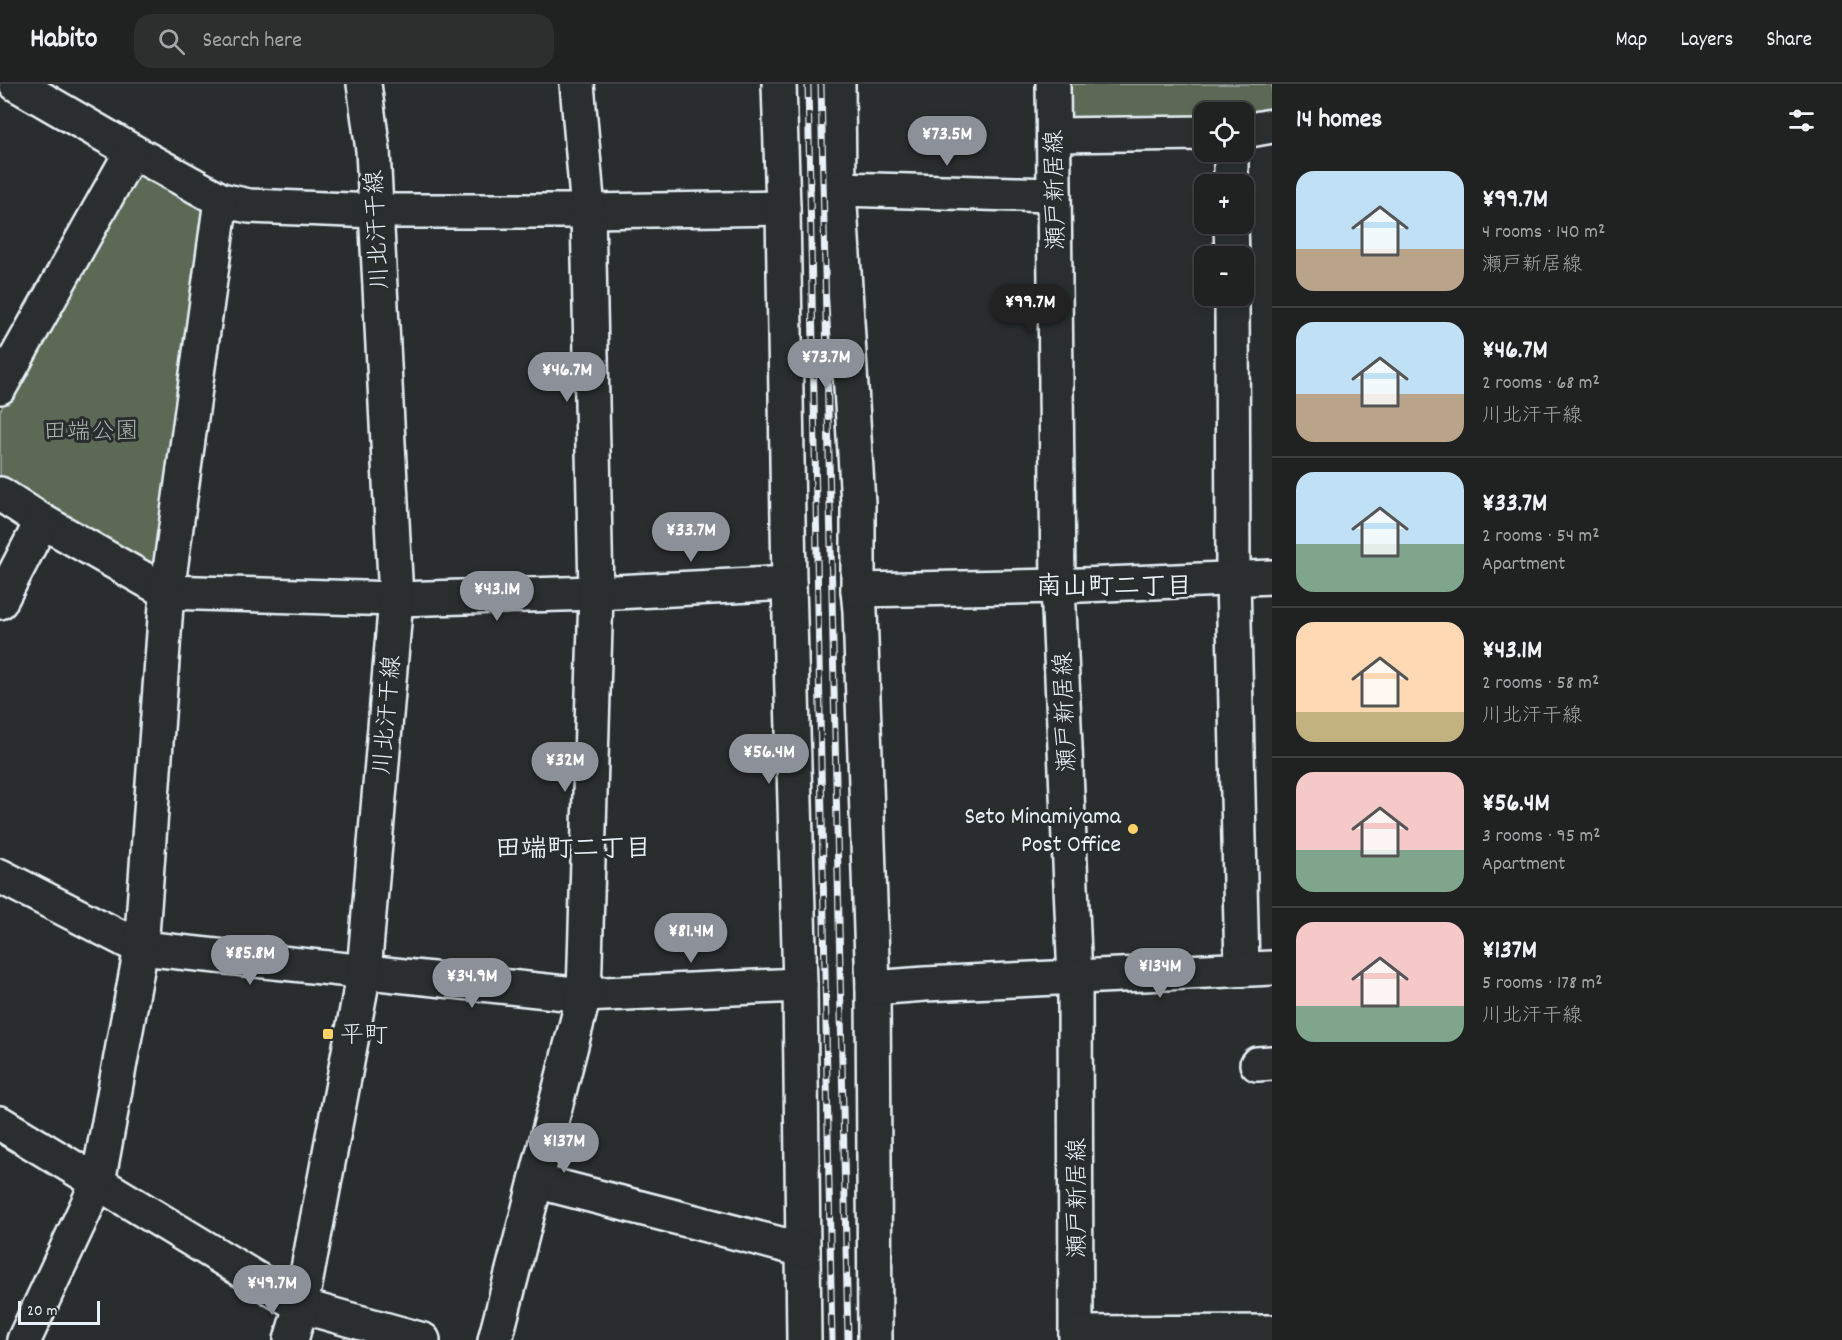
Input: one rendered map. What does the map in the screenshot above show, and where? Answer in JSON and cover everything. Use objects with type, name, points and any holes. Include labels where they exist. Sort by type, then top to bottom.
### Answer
[{"type":"street","points":[[16,84],[221,200],[249,206],[375,211],[783,208]]},
{"type":"street","name":"川北汗干線","points":[[291,1340],[301,1306],[364,972],[396,599],[372,150],[364,84]]},
{"type":"street","points":[[495,1340],[584,995],[596,594],[588,211],[577,84]]},
{"type":"street","points":[[779,84],[800,985],[804,1340]]},
{"type":"street","points":[[838,84],[839,189],[858,502],[858,590],[873,988],[875,1340]]},
{"type":"street","name":"瀬戸新居線","points":[[1053,84],[1058,586],[1075,978],[1076,1337]]},
{"type":"street","points":[[1254,129],[1272,126]]},
{"type":"street","points":[[1054,135],[1194,133]]},
{"type":"street","points":[[0,387],[132,151]]},
{"type":"street","points":[[839,189],[1054,195]]},
{"type":"street","points":[[24,1340],[98,1182],[141,948],[168,592],[221,200]]},
{"type":"street","points":[[873,988],[1257,969],[1233,578],[1232,306]]},
{"type":"street","points":[[0,494],[42,521],[168,592],[396,599],[596,594],[789,583]]},
{"type":"street","points":[[0,602],[42,521]]},
{"type":"street","points":[[858,590],[1058,586],[1272,577]]},
{"type":"street","points":[[0,876],[141,948],[584,995],[800,985]]},
{"type":"street","points":[[0,1123],[301,1306],[423,1340]]},
{"type":"street","points":[[536,1181],[802,1250]]},
{"type":"street","points":[[1076,1337],[1272,1332]]},
{"type":"green space","points":[[1065,84],[1272,84],[1272,118],[1254,120],[1254,102],[1194,102],[1194,123],[1068,126]]},
{"type":"green space","name":"田端公園","points":[[139,169],[209,206],[161,577],[0,477],[0,411]]},
{"type":"railway","points":[[808,84],[832,1340]]},
{"type":"railway","points":[[821,84],[848,1340]]},
{"type":"place","name":"Seto Minamiyama Post Office","points":[[1133,829]]},
{"type":"place","name":"平町","points":[[328,1034]]},
{"type":"district","name":"南山町二丁目","points":[[1114,585]]},
{"type":"district","name":"田端町二丁目","points":[[573,847]]}]
